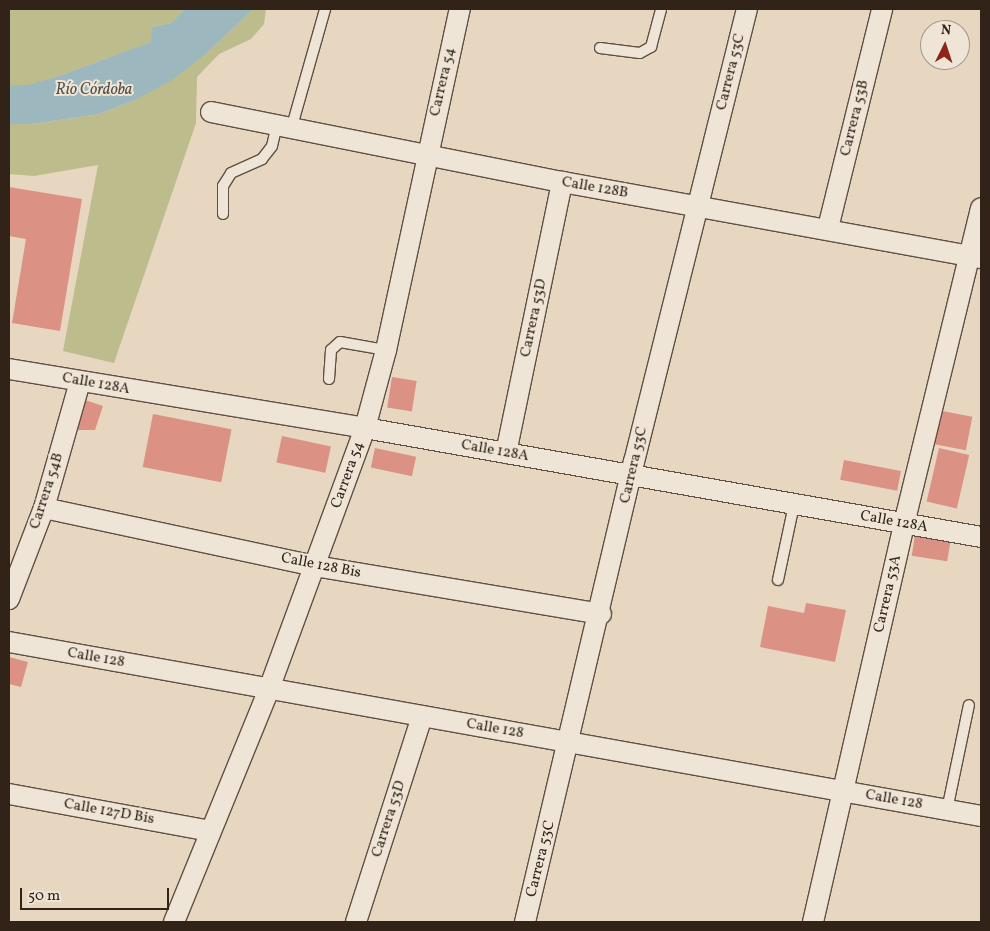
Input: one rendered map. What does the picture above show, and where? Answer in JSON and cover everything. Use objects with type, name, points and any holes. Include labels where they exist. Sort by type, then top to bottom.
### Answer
[{"type":"street","name":"Carrera 54","points":[[174,922],[269,689],[365,428],[386,350],[460,9]]},
{"type":"street","name":"Carrera 53C","points":[[525,922],[600,614],[631,476],[747,9]]},
{"type":"street","name":"Carrera 53B","points":[[828,228],[882,9]]},
{"type":"street","name":"Calle 128B","points":[[210,112],[285,125],[427,156],[562,182],[828,228],[976,257]]},
{"type":"street","name":"Carrera 53D","points":[[506,453],[562,182]]},
{"type":"street","name":"Carrera 53A","points":[[812,922],[844,791],[904,524],[976,257],[981,208]]},
{"type":"street","name":"Calle 128A","points":[[9,369],[365,428],[981,537]]},
{"type":"street","name":"Carrera 54B","points":[[9,599],[44,508],[80,382]]},
{"type":"street","name":"Calle 128 Bis","points":[[44,508],[315,566],[600,614]]},
{"type":"street","name":"Calle 128","points":[[9,642],[981,816]]},
{"type":"street","name":"Carrera 53D","points":[[356,922],[422,716]]},
{"type":"street","name":"Calle 127D Bis","points":[[9,794],[210,830]]},
{"type":"lane","points":[[223,214],[223,186],[231,173],[262,159],[285,125],[325,9]]},
{"type":"lane","points":[[600,48],[640,53],[651,47],[661,9]]},
{"type":"lane","points":[[329,379],[331,350],[340,342],[386,350]]},
{"type":"lane","points":[[778,580],[794,505]]},
{"type":"lane","points":[[947,810],[970,705]]},
{"type":"shaded area","points":[[9,9],[184,9],[171,23],[152,27],[152,42],[28,86],[9,86]]},
{"type":"shaded area","points":[[253,9],[266,9],[264,24],[251,39],[219,54],[197,77],[196,123],[114,363],[63,351],[98,165],[34,176],[9,174],[9,124],[32,124],[99,114],[135,100],[208,52]]},
{"type":"water","name":"Río Córdoba","points":[[184,9],[253,9],[208,52],[172,80],[135,100],[99,114],[32,124],[9,124],[9,86],[28,85],[59,76],[151,42],[152,27],[171,23]]},
{"type":"building","points":[[9,187],[82,199],[60,331],[12,323],[26,239],[9,236]]},
{"type":"building","points":[[392,377],[417,381],[412,412],[387,408]]},
{"type":"building","points":[[85,400],[103,406],[95,430],[76,430]]},
{"type":"building","points":[[937,410],[972,417],[966,450],[931,443]]},
{"type":"building","points":[[153,414],[232,429],[221,482],[143,467]]},
{"type":"building","points":[[282,436],[331,446],[325,473],[276,462]]},
{"type":"building","points":[[375,448],[416,457],[412,476],[371,468]]},
{"type":"building","points":[[939,448],[969,455],[957,509],[927,502]]},
{"type":"building","points":[[844,460],[901,471],[897,491],[840,480]]},
{"type":"building","points":[[915,535],[951,541],[947,561],[912,556]]},
{"type":"building","points":[[806,603],[846,610],[835,662],[760,647],[768,606],[804,613]]},
{"type":"building","points":[[9,657],[28,662],[21,687],[9,684]]}]
